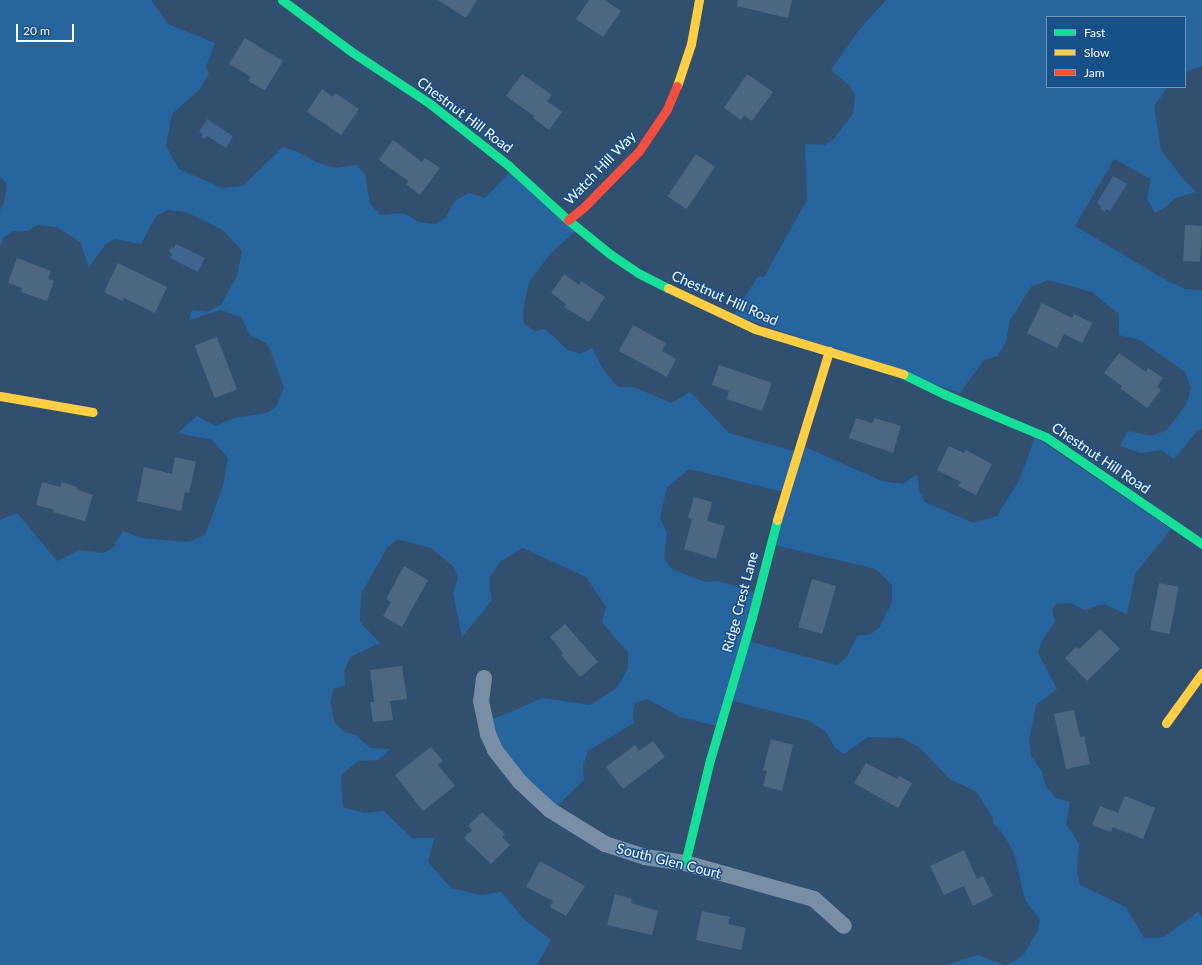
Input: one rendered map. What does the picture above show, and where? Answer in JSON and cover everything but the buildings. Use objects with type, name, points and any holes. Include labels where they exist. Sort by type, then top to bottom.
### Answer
[{"type":"street","name":"Chestnut Hill Road","points":[[282,0],[352,52],[429,103],[509,166],[568,220],[610,254],[655,282],[755,329],[913,378],[944,394],[1046,437],[1202,544]]},
{"type":"street","name":"Watch Hill Way","points":[[568,220],[584,207],[639,151],[667,109],[674,96],[691,44],[699,0]]},
{"type":"street","name":"Ridge Crest Lane","points":[[686,863],[710,760],[750,624],[769,548],[829,351]]},
{"type":"street","points":[[0,396],[94,412]]},
{"type":"street","points":[[1166,723],[1202,673]]},
{"type":"street","name":"South Glen Court","points":[[484,678],[481,701],[491,739],[507,766],[535,797],[562,818],[605,844],[645,857],[686,863],[814,899],[844,926]]},
{"type":"shaded area","points":[[0,0],[151,0],[168,24],[215,43],[206,66],[209,74],[200,89],[172,114],[166,146],[179,169],[222,188],[243,186],[283,147],[298,152],[316,162],[335,168],[357,165],[365,175],[370,203],[380,215],[403,213],[419,222],[435,224],[445,218],[456,200],[469,193],[485,198],[512,170],[580,227],[551,253],[529,282],[523,311],[524,324],[535,331],[545,329],[568,350],[580,354],[592,348],[603,369],[618,387],[634,387],[671,403],[690,392],[729,433],[796,452],[805,447],[882,481],[903,484],[917,474],[920,493],[925,502],[973,523],[997,516],[1020,479],[1035,437],[1171,529],[1135,574],[1127,614],[1104,604],[1085,610],[1070,603],[1056,604],[1052,610],[1055,622],[1041,642],[1038,653],[1057,689],[1036,705],[1029,740],[1031,756],[1042,772],[1046,787],[1056,798],[1070,802],[1066,824],[1079,844],[1077,871],[1080,885],[1126,907],[1144,938],[1164,937],[1198,912],[1202,916],[1202,965],[1006,965],[1023,956],[1038,930],[1040,920],[1025,900],[1014,852],[1000,830],[993,823],[993,819],[977,792],[950,779],[918,746],[902,738],[868,737],[844,754],[835,748],[826,732],[810,721],[730,700],[717,726],[681,717],[647,699],[635,703],[633,712],[634,723],[588,751],[583,766],[584,780],[555,808],[510,766],[489,721],[543,698],[590,705],[617,688],[628,668],[628,653],[602,622],[606,607],[586,577],[523,548],[501,561],[490,577],[489,585],[492,600],[462,637],[453,593],[458,578],[454,567],[431,548],[398,539],[387,548],[361,594],[360,622],[380,643],[350,657],[344,672],[345,685],[334,689],[330,702],[335,723],[344,732],[357,736],[370,748],[390,749],[378,760],[358,761],[342,774],[341,781],[343,807],[365,813],[384,811],[412,838],[434,838],[428,862],[451,888],[481,895],[501,892],[525,920],[551,940],[537,965],[0,965],[0,520],[17,513],[57,561],[79,550],[103,553],[113,548],[123,531],[141,538],[188,542],[205,535],[223,487],[228,458],[212,440],[178,433],[197,416],[216,426],[234,418],[267,413],[276,407],[284,387],[271,352],[266,343],[250,335],[241,317],[221,310],[189,320],[192,310],[207,312],[221,305],[237,276],[242,251],[223,230],[186,212],[168,210],[156,216],[141,244],[115,239],[106,244],[89,267],[80,242],[57,227],[37,225],[28,231],[14,231],[4,237],[0,246],[0,210],[4,203],[7,184],[0,176]],"holes":[[[689,469],[784,492],[774,545],[876,569],[892,585],[892,602],[880,627],[871,634],[857,636],[847,657],[837,665],[751,642],[757,593],[718,581],[705,582],[672,569],[664,558],[667,533],[660,518],[667,487]]]},
{"type":"shaded area","points":[[886,0],[1202,0],[1202,66],[1186,72],[1186,16],[1046,16],[1046,88],[1167,88],[1154,106],[1161,150],[1184,180],[1196,192],[1175,198],[1168,205],[1155,213],[1147,199],[1151,179],[1114,159],[1075,226],[1169,282],[1185,289],[1202,290],[1202,429],[1198,430],[1174,459],[1162,450],[1140,453],[1120,446],[1128,431],[1152,436],[1167,430],[1187,403],[1191,388],[1185,372],[1140,340],[1119,335],[1119,314],[1092,292],[1048,280],[1031,287],[1010,320],[1006,341],[998,356],[984,360],[960,393],[734,315],[758,276],[764,277],[807,200],[805,144],[825,145],[833,140],[853,114],[855,94],[849,85],[831,70],[859,30]]},
{"type":"shaded area","points":[[207,119],[233,136],[226,148],[207,136],[205,139],[201,137],[203,134],[199,132]]},
{"type":"shaded area","points":[[1113,176],[1127,184],[1110,211],[1106,209],[1105,212],[1100,209],[1101,206],[1097,203]]},
{"type":"shaded area","points":[[176,244],[205,258],[198,272],[170,258],[172,254],[169,252]]},
{"type":"shaded area","points":[[978,955],[1004,965],[947,965]]},
{"type":"traffic: fast","points":[[282,0],[352,52],[429,103],[509,166],[568,220],[610,254],[640,274],[668,288]]},
{"type":"traffic: fast","points":[[903,374],[944,394],[1046,437],[1202,544]]},
{"type":"traffic: fast","points":[[685,863],[710,760],[752,617],[777,520]]},
{"type":"traffic: slow","points":[[677,86],[691,44],[699,0]]},
{"type":"traffic: slow","points":[[668,288],[755,329],[903,374]]},
{"type":"traffic: slow","points":[[777,520],[829,351]]},
{"type":"traffic: slow","points":[[0,396],[93,412]]},
{"type":"traffic: slow","points":[[1166,723],[1202,673]]},
{"type":"traffic: jam","points":[[568,220],[584,207],[639,151],[667,109],[677,86]]}]
